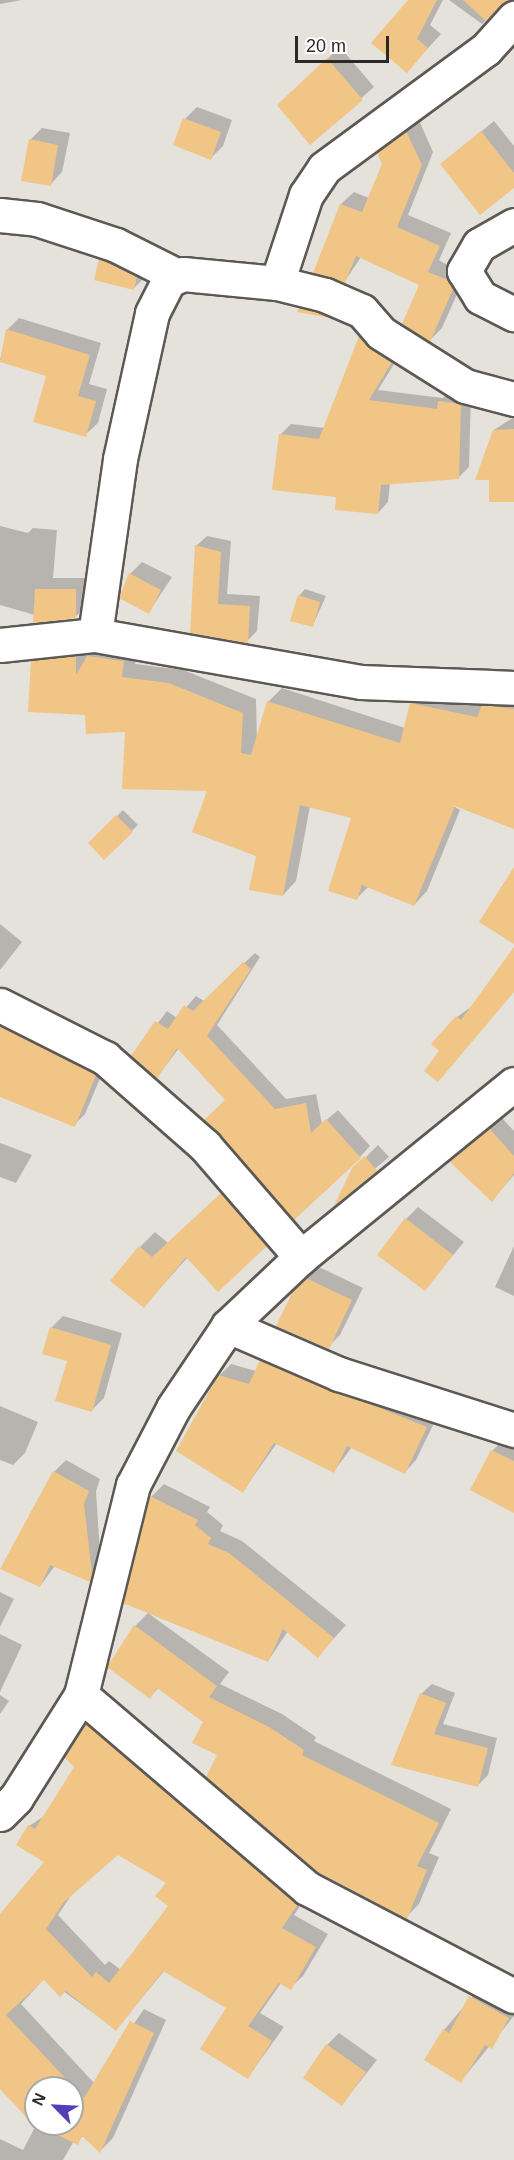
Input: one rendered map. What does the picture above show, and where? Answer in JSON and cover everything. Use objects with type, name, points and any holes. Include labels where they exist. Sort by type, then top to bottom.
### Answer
[{"type":"street","points":[[277,283],[306,195],[324,168],[486,49],[514,18]]},
{"type":"street","points":[[0,215],[37,219],[116,245],[178,276],[277,283],[362,311],[381,333],[465,386],[514,399]]},
{"type":"street","points":[[514,225],[479,245],[464,271],[480,297],[514,314]]},
{"type":"street","points":[[95,635],[120,459],[152,313],[160,290],[178,276]]},
{"type":"street","points":[[0,645],[95,635],[361,682],[514,688]]},
{"type":"street","points":[[0,1005],[105,1058],[205,1146],[301,1257]]},
{"type":"street","points":[[0,1814],[16,1798],[81,1695],[133,1485],[173,1408],[228,1326],[301,1257],[508,1099]]},
{"type":"street","points":[[228,1326],[339,1374],[514,1430]]},
{"type":"street","points":[[81,1695],[307,1888],[514,1996]]},
{"type":"building","points":[[408,0],[437,0],[417,39],[428,48],[407,73],[371,43]]},
{"type":"building","points":[[463,0],[510,0],[486,21]]},
{"type":"building","points":[[327,58],[363,100],[310,145],[277,105]]},
{"type":"building","points":[[183,118],[221,132],[211,160],[173,145]]},
{"type":"building","points":[[406,131],[422,165],[397,227],[440,246],[428,272],[448,280],[453,289],[430,342],[402,324],[419,285],[356,256],[345,283],[313,273],[340,204],[362,212],[382,164],[377,153]]},
{"type":"building","points":[[481,131],[514,173],[514,188],[480,215],[440,164]]},
{"type":"building","points":[[29,139],[58,145],[51,186],[21,181]]},
{"type":"building","points":[[99,259],[137,277],[134,290],[94,280]]},
{"type":"building","points":[[299,308],[319,313],[331,318],[297,312]]},
{"type":"building","points":[[6,329],[90,355],[78,396],[96,401],[86,437],[33,422],[46,376],[0,362]]},
{"type":"building","points":[[359,336],[392,362],[369,400],[437,409],[438,401],[461,404],[459,479],[381,485],[378,514],[335,510],[336,497],[272,490],[279,434],[319,439]]},
{"type":"building","points":[[514,429],[514,502],[489,502],[489,480],[475,480],[493,430]]},
{"type":"building","points":[[195,545],[221,552],[218,604],[250,606],[248,643],[190,633]]},
{"type":"building","points":[[129,573],[161,590],[149,614],[119,598]]},
{"type":"building","points":[[35,589],[76,589],[76,618],[33,623]]},
{"type":"building","points":[[298,595],[320,602],[313,627],[290,621]]},
{"type":"building","points":[[76,656],[76,675],[87,656],[124,661],[122,677],[169,683],[243,713],[241,753],[251,755],[267,701],[400,743],[410,703],[477,717],[482,705],[514,709],[514,829],[455,806],[414,906],[362,885],[357,900],[328,891],[351,818],[300,805],[283,896],[249,890],[256,856],[192,832],[207,791],[122,789],[125,732],[86,734],[85,715],[28,712],[31,661]]},
{"type":"building","points":[[116,815],[133,832],[104,860],[88,843]]},
{"type":"building","points":[[514,867],[514,944],[479,922]]},
{"type":"building","points":[[514,947],[514,992],[438,1082],[424,1071],[439,1051],[431,1044],[456,1016],[461,1020]]},
{"type":"building","points":[[243,962],[251,969],[207,1036],[275,1109],[306,1103],[311,1133],[326,1119],[361,1158],[294,1220],[204,1120],[225,1100],[177,1048],[157,1079],[131,1056],[155,1021],[168,1029],[184,1005],[193,1011]]},
{"type":"building","points":[[0,1026],[96,1075],[75,1127],[0,1097]]},
{"type":"building","points":[[489,1128],[514,1156],[514,1173],[492,1202],[449,1161]]},
{"type":"building","points":[[365,1156],[377,1171],[334,1206],[352,1168]]},
{"type":"building","points":[[221,1193],[267,1246],[218,1292],[186,1257],[144,1308],[110,1281],[139,1246],[152,1257]]},
{"type":"building","points":[[405,1218],[453,1255],[425,1291],[377,1255]]},
{"type":"building","points":[[306,1278],[352,1300],[329,1349],[276,1326],[294,1289]]},
{"type":"building","points":[[50,1327],[111,1345],[92,1412],[55,1401],[67,1361],[42,1354]]},
{"type":"building","points":[[260,1360],[427,1427],[405,1474],[347,1446],[334,1473],[274,1443],[243,1493],[176,1451],[218,1375],[249,1384]]},
{"type":"building","points":[[491,1450],[514,1461],[514,1513],[470,1490]]},
{"type":"building","points":[[53,1471],[89,1491],[84,1504],[92,1574],[90,1582],[50,1565],[40,1587],[0,1569]]},
{"type":"building","points":[[150,1496],[198,1520],[195,1525],[211,1538],[208,1544],[229,1553],[334,1638],[318,1658],[283,1629],[268,1662],[123,1603]]},
{"type":"building","points":[[134,1625],[217,1686],[209,1697],[269,1727],[304,1750],[302,1755],[439,1823],[417,1866],[427,1870],[407,1919],[318,1872],[206,1777],[217,1755],[192,1743],[203,1722],[157,1688],[150,1699],[107,1667]]},
{"type":"building","points":[[420,1693],[446,1703],[434,1734],[488,1748],[478,1787],[391,1765]]},
{"type":"building","points":[[85,1723],[298,1904],[282,1928],[316,1947],[291,1990],[279,1983],[248,2026],[272,2041],[248,2079],[200,2049],[226,2008],[163,1971],[116,2031],[66,1991],[60,1997],[44,1980],[6,2015],[63,2076],[24,2076],[24,2115],[0,2089],[0,1914],[44,1862],[16,1845],[28,1825],[35,1829],[74,1767],[64,1757]],"holes":[[[118,1855],[166,1883],[155,1896],[168,1906],[109,1983],[96,1972],[92,1977],[46,1929],[64,1902]]]},
{"type":"building","points":[[469,1996],[509,2018],[492,2049],[485,2045],[461,2083],[424,2060],[443,2029],[449,2033]]},
{"type":"building","points":[[130,2021],[154,2033],[100,2153],[82,2136],[84,2136],[84,2098]]},
{"type":"building","points":[[326,2044],[366,2072],[342,2106],[303,2078]]},
{"type":"building","points":[[60,2136],[82,2136],[78,2145]]}]
